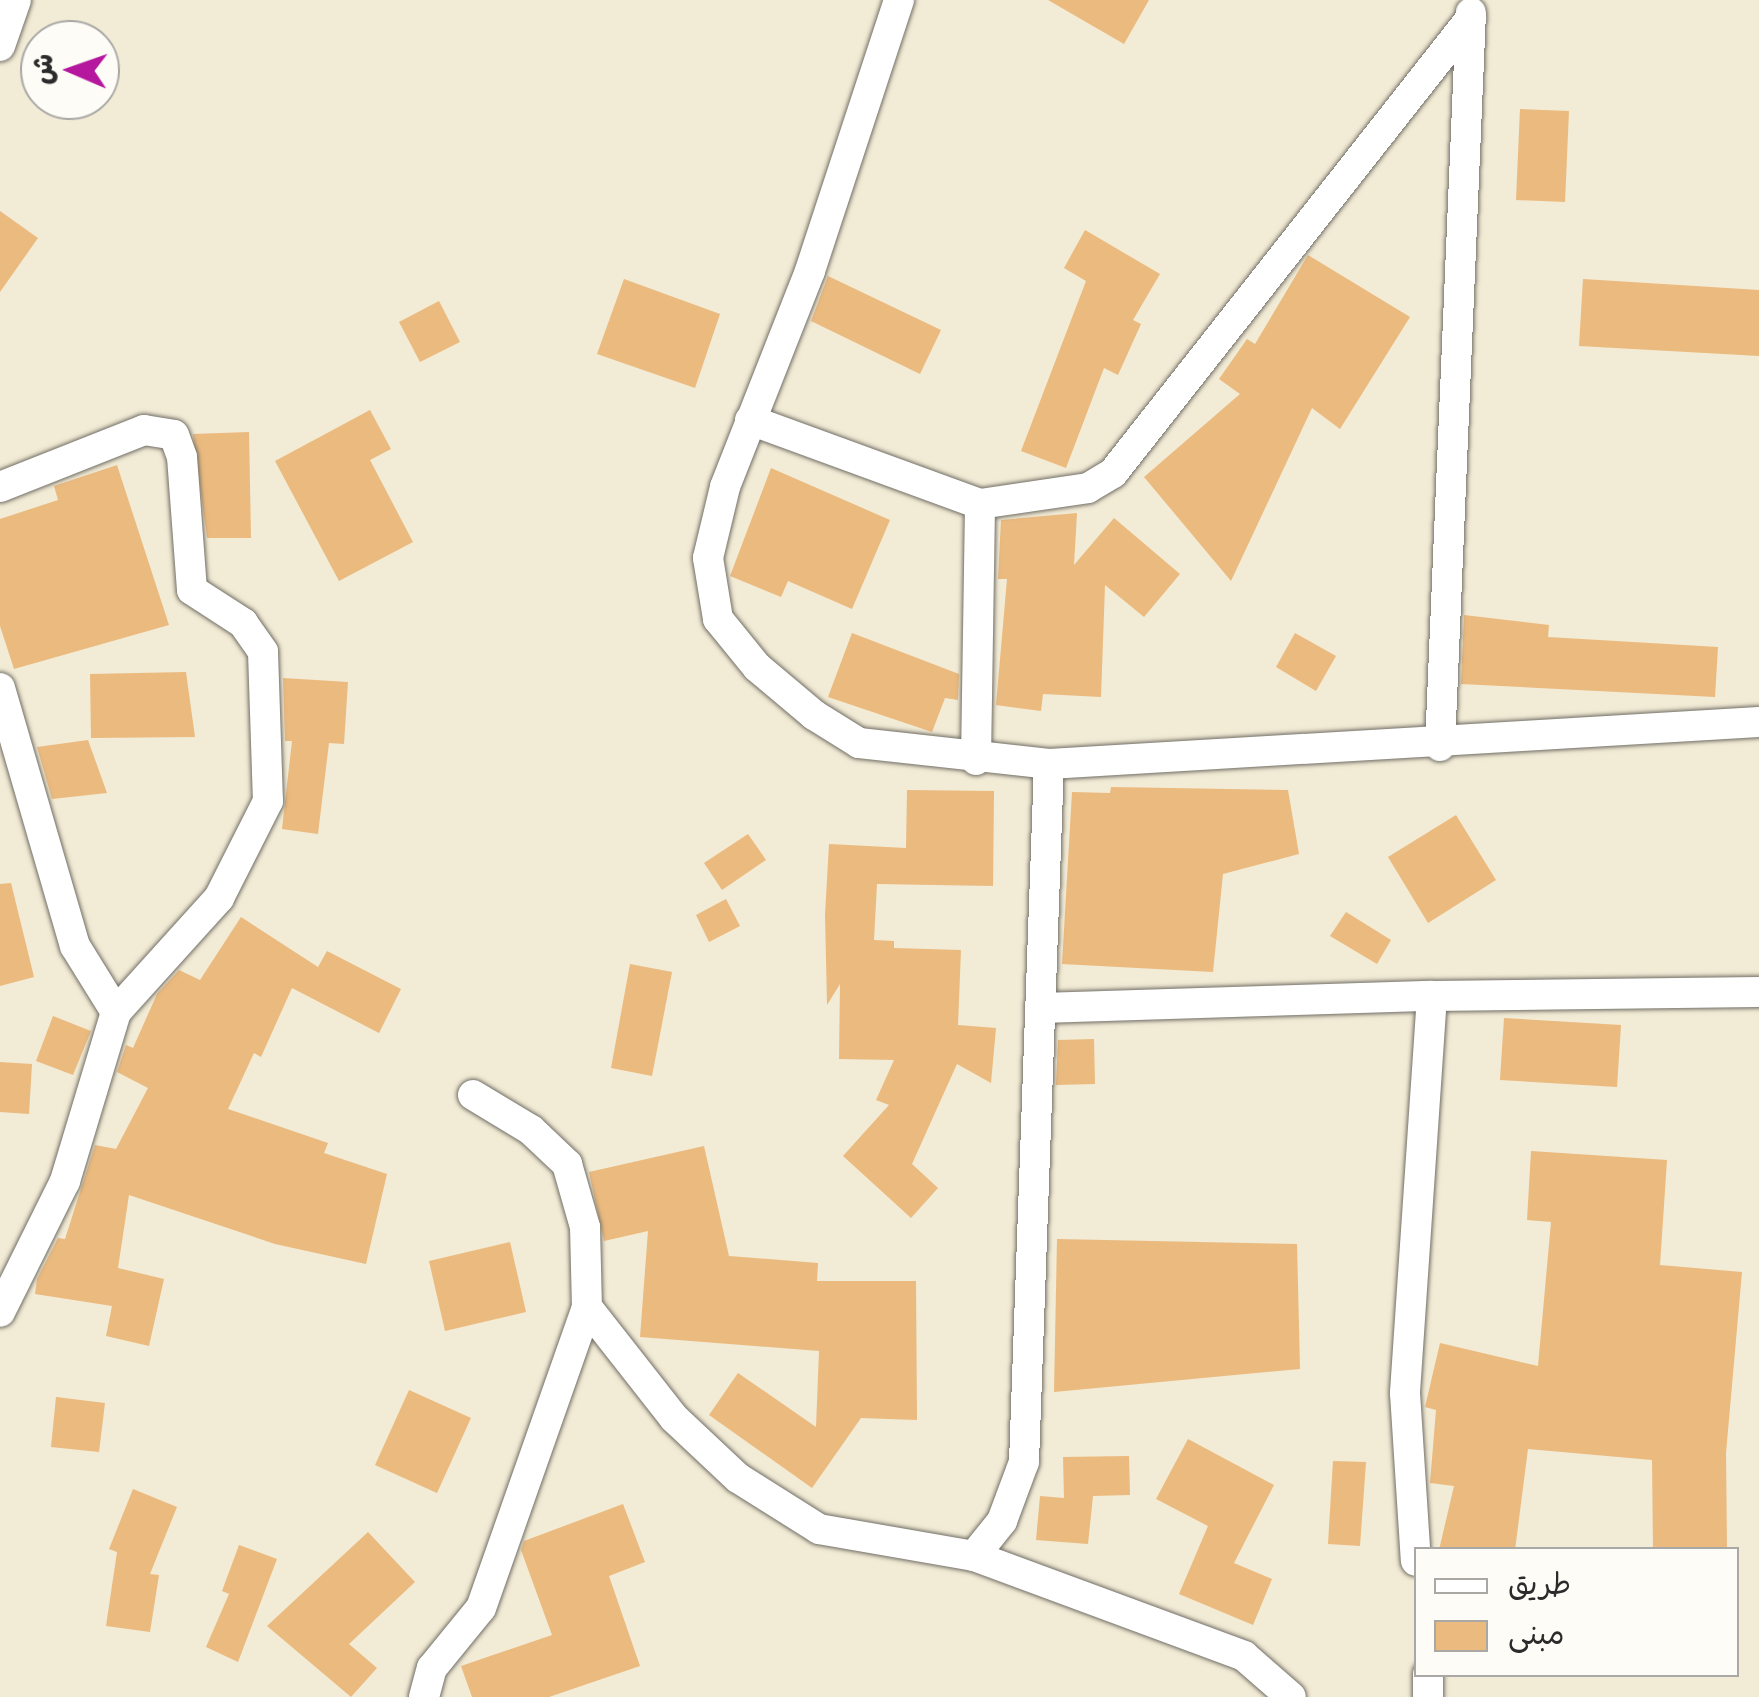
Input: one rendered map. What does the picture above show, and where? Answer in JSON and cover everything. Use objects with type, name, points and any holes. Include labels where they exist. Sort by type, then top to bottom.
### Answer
[{"type":"street","points":[[0,46],[16,0]]},
{"type":"street","points":[[900,0],[810,271],[750,420],[708,558],[718,620],[757,666],[859,743],[976,760],[1050,764],[1440,746],[1759,722]]},
{"type":"street","points":[[750,420],[980,504],[1057,497],[1113,474],[1471,9]]},
{"type":"street","points":[[1440,746],[1471,9]]},
{"type":"street","points":[[0,488],[144,430],[174,436],[182,456],[192,590],[243,623],[263,652],[268,801],[219,898],[116,1012],[65,1181],[0,1312]]},
{"type":"street","points":[[976,760],[980,504]]},
{"type":"street","points":[[0,688],[75,946],[116,1012]]},
{"type":"street","points":[[974,1556],[1002,1521],[1024,1462],[1050,764]]},
{"type":"street","points":[[1041,1008],[1432,996],[1759,992]]},
{"type":"street","points":[[1415,1547],[1405,1392],[1432,996]]},
{"type":"street","points":[[424,1697],[432,1668],[481,1608],[587,1307],[585,1227],[567,1164],[531,1130],[473,1095]]},
{"type":"street","points":[[587,1307],[674,1418],[738,1478],[819,1529],[974,1556],[1244,1656],[1291,1697]]},
{"type":"building","points":[[1048,0],[1149,0],[1124,44]]},
{"type":"building","points":[[1520,109],[1569,111],[1565,202],[1516,200]]},
{"type":"building","points":[[0,211],[38,238],[0,292]]},
{"type":"building","points":[[1085,230],[1160,274],[1133,320],[1141,324],[1118,375],[1104,368],[1066,468],[1021,451],[1086,281],[1064,268]]},
{"type":"building","points":[[1308,255],[1410,317],[1340,429],[1312,408],[1231,581],[1144,477],[1240,394],[1219,379],[1247,339],[1255,344]]},
{"type":"building","points":[[828,276],[941,330],[920,374],[811,321]]},
{"type":"building","points":[[624,279],[720,314],[695,388],[597,354]]},
{"type":"building","points":[[1583,279],[1759,290],[1759,356],[1579,346]]},
{"type":"building","points":[[439,301],[460,342],[420,362],[399,322]]},
{"type":"building","points":[[370,410],[391,449],[370,460],[413,542],[339,581],[275,461]]},
{"type":"building","points":[[249,432],[251,538],[207,538],[193,434]]},
{"type":"building","points":[[117,465],[169,625],[14,669],[0,626],[0,519],[58,500],[54,486]]},
{"type":"building","points":[[771,468],[890,520],[852,609],[788,581],[781,597],[730,576]]},
{"type":"building","points":[[1077,513],[1074,565],[1114,518],[1180,574],[1144,617],[1105,585],[1101,697],[1043,694],[1041,711],[996,705],[1007,579],[998,579],[1001,520]]},
{"type":"building","points":[[1464,615],[1549,625],[1548,637],[1718,647],[1715,697],[1461,684]]},
{"type":"building","points":[[852,633],[959,674],[958,700],[945,698],[932,732],[828,697]]},
{"type":"building","points":[[1295,633],[1336,656],[1316,691],[1276,667]]},
{"type":"building","points":[[186,672],[195,737],[91,738],[90,674]]},
{"type":"building","points":[[283,678],[348,682],[344,744],[329,743],[318,834],[282,829],[292,741],[285,741]]},
{"type":"building","points":[[88,740],[107,793],[52,799],[37,747]]},
{"type":"building","points":[[1111,787],[1288,790],[1299,854],[1223,874],[1213,972],[1062,964],[1072,792],[1110,793]]},
{"type":"building","points":[[907,790],[994,791],[993,886],[877,884],[874,940],[894,941],[894,948],[961,950],[958,1025],[996,1028],[991,1083],[957,1064],[912,1164],[938,1188],[911,1218],[843,1156],[889,1105],[876,1100],[894,1060],[839,1059],[840,984],[827,1005],[825,915],[829,844],[906,848]]},
{"type":"building","points":[[1456,815],[1496,880],[1428,923],[1388,857]]},
{"type":"building","points":[[748,834],[766,860],[722,890],[704,863]]},
{"type":"building","points":[[11,883],[34,977],[0,986],[0,884]]},
{"type":"building","points":[[726,899],[740,926],[709,942],[696,915]]},
{"type":"building","points":[[1346,912],[1391,940],[1377,964],[1330,936]]},
{"type":"building","points":[[241,917],[318,967],[327,951],[401,989],[379,1033],[292,988],[261,1057],[254,1053],[228,1109],[328,1143],[324,1153],[387,1174],[366,1264],[275,1244],[129,1195],[118,1268],[164,1279],[149,1346],[106,1336],[112,1306],[35,1294],[37,1279],[58,1238],[65,1239],[95,1145],[116,1149],[148,1088],[117,1072],[126,1045],[133,1048],[157,994],[179,970],[200,980]]},
{"type":"building","points":[[630,964],[672,972],[652,1076],[611,1068]]},
{"type":"building","points":[[53,1016],[91,1031],[73,1075],[36,1061]]},
{"type":"building","points":[[1504,1018],[1621,1025],[1617,1087],[1500,1080]]},
{"type":"building","points":[[1094,1039],[1095,1084],[1056,1085],[1058,1040]]},
{"type":"building","points":[[0,1062],[32,1064],[29,1114],[0,1112]]},
{"type":"building","points":[[704,1146],[729,1256],[818,1263],[817,1281],[916,1281],[917,1420],[861,1418],[812,1488],[709,1415],[738,1373],[816,1427],[819,1351],[640,1337],[648,1231],[604,1241],[589,1172]]},
{"type":"building","points":[[1531,1151],[1667,1160],[1660,1265],[1742,1272],[1726,1453],[1727,1547],[1653,1547],[1652,1460],[1528,1449],[1515,1547],[1440,1547],[1454,1486],[1430,1483],[1436,1410],[1425,1407],[1440,1343],[1538,1366],[1551,1222],[1527,1220]]},
{"type":"building","points":[[1057,1239],[1297,1244],[1300,1369],[1054,1392]]},
{"type":"building","points":[[510,1242],[526,1312],[445,1331],[429,1261]]},
{"type":"building","points":[[409,1390],[471,1418],[437,1493],[375,1465]]},
{"type":"building","points":[[56,1397],[105,1403],[99,1452],[51,1447]]},
{"type":"building","points":[[1188,1439],[1274,1485],[1234,1563],[1272,1579],[1253,1625],[1179,1594],[1208,1526],[1156,1499]]},
{"type":"building","points":[[1129,1456],[1130,1495],[1093,1496],[1088,1544],[1036,1540],[1040,1496],[1064,1498],[1063,1457]]},
{"type":"building","points":[[1333,1461],[1366,1462],[1360,1546],[1328,1544]]},
{"type":"building","points":[[133,1489],[177,1507],[150,1574],[159,1575],[150,1632],[106,1626],[117,1552],[109,1549]]},
{"type":"building","points":[[623,1504],[645,1562],[609,1576],[640,1666],[549,1697],[472,1697],[461,1666],[552,1635],[521,1550],[524,1541]]},
{"type":"building","points":[[368,1532],[415,1582],[349,1644],[377,1668],[351,1697],[267,1626]]},
{"type":"building","points":[[239,1545],[277,1559],[238,1662],[206,1647],[229,1594],[222,1591]]}]
